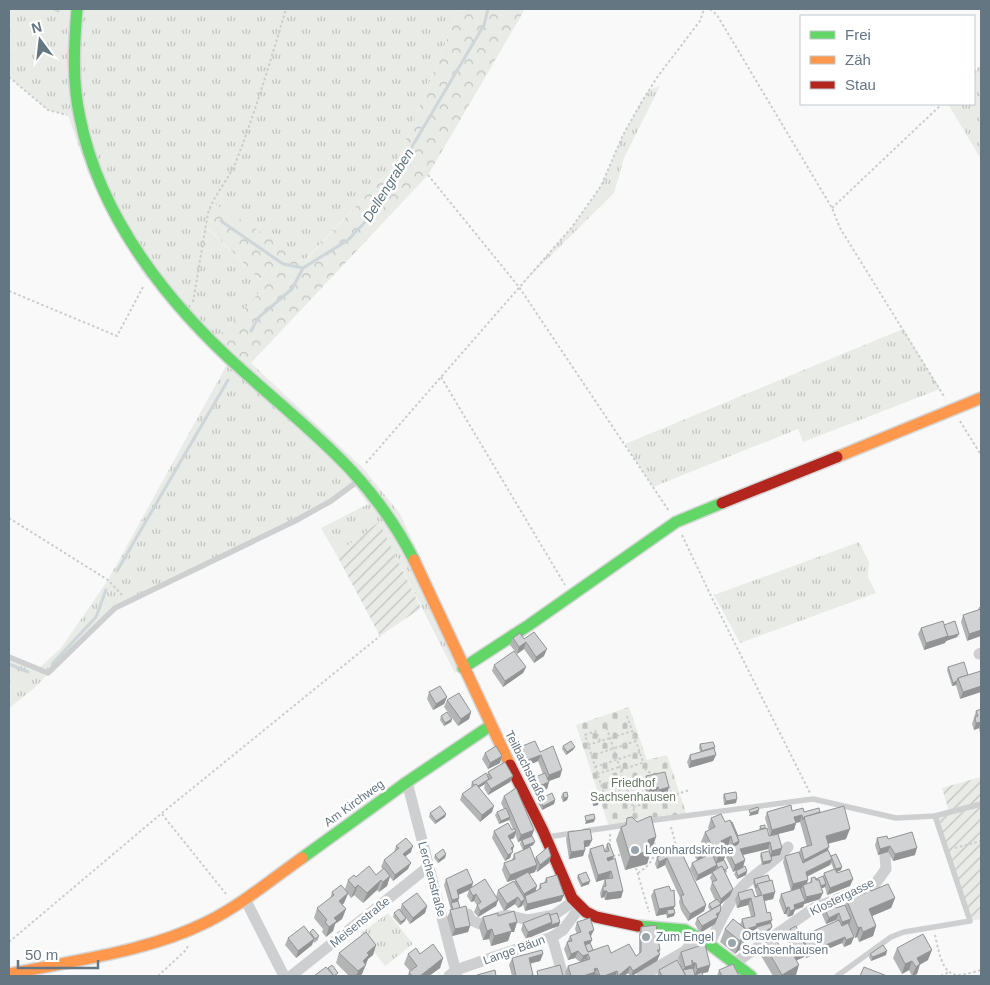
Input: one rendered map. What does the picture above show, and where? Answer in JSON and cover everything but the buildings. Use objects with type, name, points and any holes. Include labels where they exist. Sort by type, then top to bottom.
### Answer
[{"type":"street","name":"Teilbachstraße","points":[[77,9],[73,74],[79,117],[93,166],[120,222],[152,270],[190,318],[222,352],[314,433],[359,476],[384,509],[398,532],[440,615],[490,726],[546,837],[577,904]]},
{"type":"street","points":[[463,668],[572,596],[676,522],[981,398]]},
{"type":"street","name":"Am Kirchweg","points":[[9,974],[126,950],[186,933],[235,906],[407,782],[490,726]]},
{"type":"street","name":"Lerchenstraße","points":[[407,782],[454,974]]},
{"type":"street","points":[[709,946],[736,894],[750,879],[776,861],[788,847]]},
{"type":"street","name":"Klostergasse","points":[[735,963],[814,908],[875,884],[886,869],[885,856]]},
{"type":"street","name":"Meisenstraße","points":[[291,976],[428,867]]},
{"type":"street","points":[[245,899],[284,976]]},
{"type":"street","points":[[468,914],[471,920],[480,924],[506,916],[528,920],[554,915],[577,904]]},
{"type":"street","points":[[563,976],[552,937],[563,930],[577,904]]},
{"type":"street","points":[[577,904],[588,914],[612,922],[685,930],[752,976]]},
{"type":"street","name":"Lange Bäun","points":[[454,974],[552,937]]},
{"type":"street","points":[[642,976],[684,951],[697,937]]},
{"type":"lane","points":[[9,657],[48,673],[116,608],[331,502],[354,484],[359,476]]},
{"type":"lane","points":[[546,837],[668,818],[813,799],[896,818],[935,816],[981,804]]},
{"type":"lane","points":[[837,976],[891,937],[932,926],[970,921],[935,816]]},
{"type":"path","points":[[190,318],[208,212],[236,161],[286,9]]},
{"type":"path","points":[[359,476],[365,463],[572,227],[601,186],[623,135],[641,103],[658,76],[700,21],[704,9]]},
{"type":"path","points":[[710,9],[717,15],[832,208],[840,228],[981,455]]},
{"type":"path","points":[[9,77],[48,110],[79,117]]},
{"type":"path","points":[[832,208],[941,105]]},
{"type":"path","points":[[428,175],[519,287],[676,522],[710,596],[813,799]]},
{"type":"path","points":[[9,291],[117,336],[152,270]]},
{"type":"path","points":[[440,376],[572,596]]},
{"type":"path","points":[[9,518],[108,580],[129,601]]},
{"type":"path","points":[[9,942],[162,813],[380,636]]},
{"type":"path","points":[[627,716],[646,770],[656,777]]},
{"type":"path","points":[[606,723],[638,823]]},
{"type":"path","points":[[588,745],[632,731]]},
{"type":"path","points":[[600,741],[596,732],[585,735],[606,800]]},
{"type":"path","points":[[592,756],[636,741]]},
{"type":"path","points":[[595,766],[640,752]]},
{"type":"path","points":[[597,774],[643,763]]},
{"type":"path","points":[[601,785],[623,777]]},
{"type":"path","points":[[667,781],[672,795]]},
{"type":"path","points":[[604,795],[627,788]]},
{"type":"path","points":[[633,807],[690,790]]},
{"type":"path","points":[[162,813],[235,906]]},
{"type":"path","points":[[668,818],[678,850],[674,851]]},
{"type":"path","points":[[638,873],[648,866],[652,860],[655,844],[647,821]]},
{"type":"path","points":[[608,827],[613,856],[620,854]]},
{"type":"path","points":[[946,850],[981,841]]},
{"type":"path","points":[[652,860],[660,857]]},
{"type":"path","points":[[636,868],[651,919]]},
{"type":"path","points":[[932,926],[944,965],[949,972],[956,975],[981,970]]},
{"type":"path","points":[[158,976],[186,950],[189,943],[186,933]]},
{"type":"path","points":[[941,976],[949,972]]},
{"type":"green space","points":[[9,9],[459,9],[397,162],[305,260],[212,203],[205,226],[266,285],[227,328],[212,341],[151,271],[147,279],[114,227],[88,173],[68,115],[48,110],[9,77]]},
{"type":"green space","points":[[459,9],[525,9],[428,175],[251,363],[242,369],[212,341],[227,328],[266,285],[205,225],[212,202],[306,260],[397,162]]},
{"type":"green space","points":[[981,66],[981,159],[949,105],[975,105],[975,72]]},
{"type":"green space","points":[[660,86],[624,158],[614,193],[519,287],[572,227],[586,208],[601,186],[623,135],[641,103],[649,90]]},
{"type":"green space","points":[[903,329],[940,389],[803,442],[798,429],[653,487],[625,444]]},
{"type":"green space","points":[[230,359],[242,369],[251,363],[363,468],[400,514],[421,559],[463,668],[455,673],[379,523],[336,554],[321,528],[368,504],[354,485],[331,501],[115,608],[32,690],[9,708],[9,657],[38,669],[61,648],[108,580]]},
{"type":"green space","points":[[379,522],[421,608],[380,636],[336,554]]},
{"type":"green space","points":[[859,542],[869,562],[868,577],[876,593],[740,643],[714,595]]},
{"type":"green space","name":"Friedhof Sachsenhausen","points":[[629,707],[647,760],[667,755],[687,816],[609,827],[576,725]]},
{"type":"green space","points":[[981,777],[981,919],[970,921],[935,816],[949,812],[942,788]]},
{"type":"green space","points":[[388,913],[413,944],[385,966],[360,934]]},
{"type":"waterway","points":[[54,9],[58,11]]},
{"type":"waterway","name":"Dellengraben","points":[[251,331],[258,318],[292,289],[303,268],[348,240],[371,216],[484,25],[488,9]]},
{"type":"waterway","points":[[221,221],[283,264],[303,268]]},
{"type":"waterway","points":[[117,571],[228,380]]},
{"type":"waterway","points":[[52,664],[96,617],[106,590]]},
{"type":"waterway","points":[[9,664],[28,672]]},
{"type":"traffic: fast","points":[[77,9],[75,50],[77,104],[90,155],[121,225],[141,257],[189,318],[243,371],[316,436],[359,479],[379,503],[414,560]]},
{"type":"traffic: fast","points":[[463,668],[529,625],[676,522],[722,503]]},
{"type":"traffic: fast","points":[[302,858],[407,782],[490,726]]},
{"type":"traffic: fast","points":[[638,926],[685,930],[709,944],[751,976]]},
{"type":"traffic: slow","points":[[837,457],[981,398]]},
{"type":"traffic: slow","points":[[414,560],[510,765]]},
{"type":"traffic: slow","points":[[9,974],[110,954],[160,941],[184,932],[232,908],[302,858]]},
{"type":"traffic: jam","points":[[722,503],[837,457]]},
{"type":"traffic: jam","points":[[510,765],[543,831],[572,898],[586,912],[596,917],[638,926]]},
{"type":"place","name":"Leonhardskirche","points":[[635,850]]},
{"type":"place","name":"Zum Engel","points":[[646,937]]},
{"type":"place","name":"Ortsverwaltung Sachsenhausen","points":[[732,943]]}]
